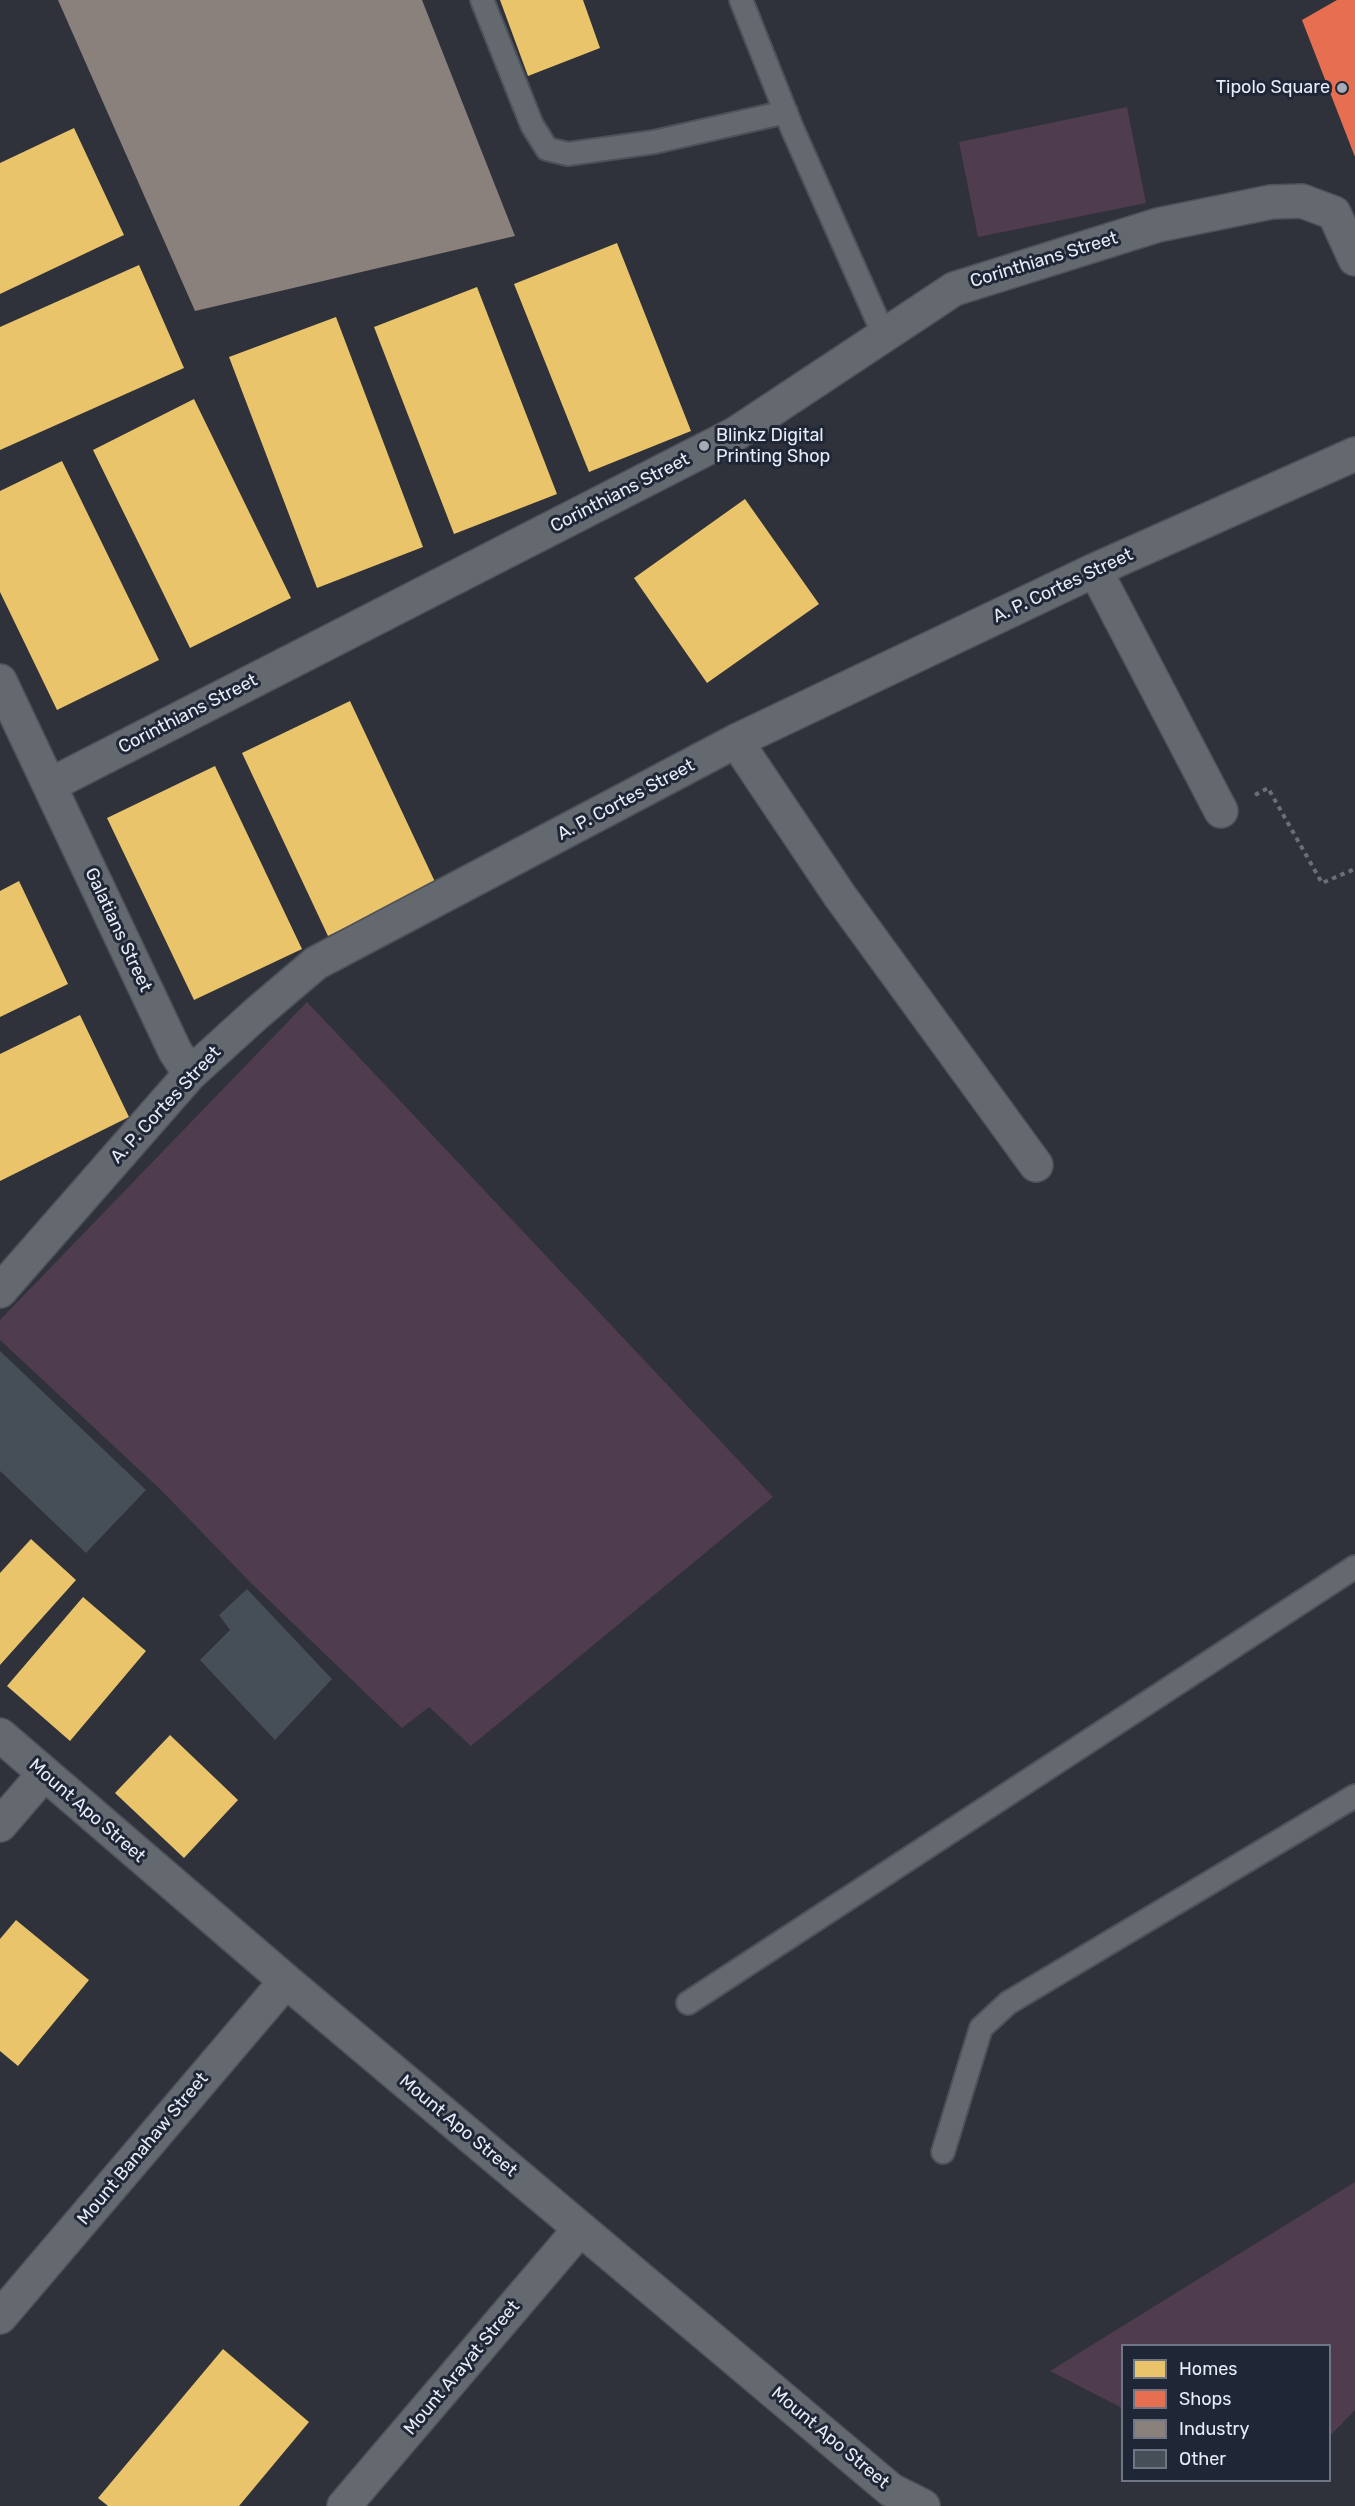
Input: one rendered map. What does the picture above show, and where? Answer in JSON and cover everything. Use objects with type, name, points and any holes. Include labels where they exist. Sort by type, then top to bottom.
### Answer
[{"type":"street","name":"Corinthians Street","points":[[50,785],[735,435],[954,289],[1158,225],[1271,202],[1302,201],[1334,213],[1355,259]]},
{"type":"street","name":"A. P. Cortes Street","points":[[0,1291],[190,1074],[316,963],[736,741],[1095,570],[1355,454]]},
{"type":"street","points":[[1095,570],[1221,811]]},
{"type":"street","name":"Galatians Street","points":[[0,681],[175,1051],[190,1074]]},
{"type":"street","points":[[736,741],[840,896],[1036,1165]]},
{"type":"street","name":"Mount Apo Street","points":[[0,1735],[286,1981],[580,2229],[884,2498],[923,2506]]},
{"type":"street","points":[[0,1825],[44,1774]]},
{"type":"street","name":"Mount Banahaw Street","points":[[0,2317],[286,1981]]},
{"type":"street","name":"Mount Arayat Street","points":[[344,2506],[580,2229]]},
{"type":"lane","points":[[482,0],[532,125],[546,149],[568,154],[654,141],[786,112]]},
{"type":"lane","points":[[741,0],[786,112],[884,335]]},
{"type":"lane","points":[[688,2003],[1355,1567]]},
{"type":"lane","points":[[943,2152],[981,2028],[1008,2003],[1355,1796]]},
{"type":"path","points":[[1221,811],[1268,789],[1322,883],[1355,869]]},
{"type":"shaded area","points":[[1127,107],[1146,203],[978,237],[959,142]]},
{"type":"shaded area","points":[[307,1002],[773,1497],[471,1746],[429,1707],[402,1728],[250,1582],[161,1490],[0,1340],[0,1320]]},
{"type":"shaded area","points":[[1355,2182],[1355,2410],[1331,2435],[1331,2344],[1121,2344],[1121,2407],[1050,2371]]},
{"type":"building: Homes","points":[[500,0],[583,0],[600,48],[528,76]]},
{"type":"building: Homes","points":[[74,128],[124,235],[0,294],[0,163]]},
{"type":"building: Homes","points":[[617,243],[691,431],[589,472],[514,284]]},
{"type":"building: Homes","points":[[139,265],[184,368],[0,450],[0,327]]},
{"type":"building: Homes","points":[[477,287],[557,494],[454,534],[374,327]]},
{"type":"building: Homes","points":[[336,317],[423,547],[317,588],[229,357]]},
{"type":"building: Homes","points":[[194,399],[291,598],[190,648],[93,450]]},
{"type":"building: Homes","points":[[62,461],[159,660],[57,710],[0,592],[0,491]]},
{"type":"building: Homes","points":[[745,499],[819,604],[707,683],[634,578]]},
{"type":"building: Homes","points":[[350,701],[436,884],[328,936],[242,753]]},
{"type":"building: Homes","points":[[215,766],[302,949],[194,1000],[107,818]]},
{"type":"building: Homes","points":[[19,881],[68,984],[0,1017],[0,891]]},
{"type":"building: Homes","points":[[80,1015],[129,1117],[0,1181],[0,1054]]},
{"type":"building: Homes","points":[[31,1539],[76,1580],[0,1665],[0,1573]]},
{"type":"building: Homes","points":[[83,1597],[146,1651],[70,1741],[7,1686]]},
{"type":"building: Homes","points":[[170,1735],[238,1800],[184,1858],[115,1793]]},
{"type":"building: Homes","points":[[16,1920],[89,1980],[18,2066],[0,2051],[0,1939]]},
{"type":"building: Homes","points":[[223,2349],[309,2422],[239,2506],[108,2506],[98,2498]]},
{"type":"building: Shops","name":"Tipolo Square","points":[[1337,0],[1355,0],[1355,157],[1302,20]]},
{"type":"building: Industry","points":[[58,0],[422,0],[515,236],[195,311]]},
{"type":"building: Other","points":[[0,1351],[146,1490],[86,1553],[0,1471]]},
{"type":"building: Other","points":[[247,1589],[332,1679],[275,1740],[200,1660],[230,1630],[219,1615]]},
{"type":"place","name":"Tipolo Square","points":[[1342,88]]},
{"type":"place","name":"Blinkz Digital Printing Shop","points":[[704,446]]}]
